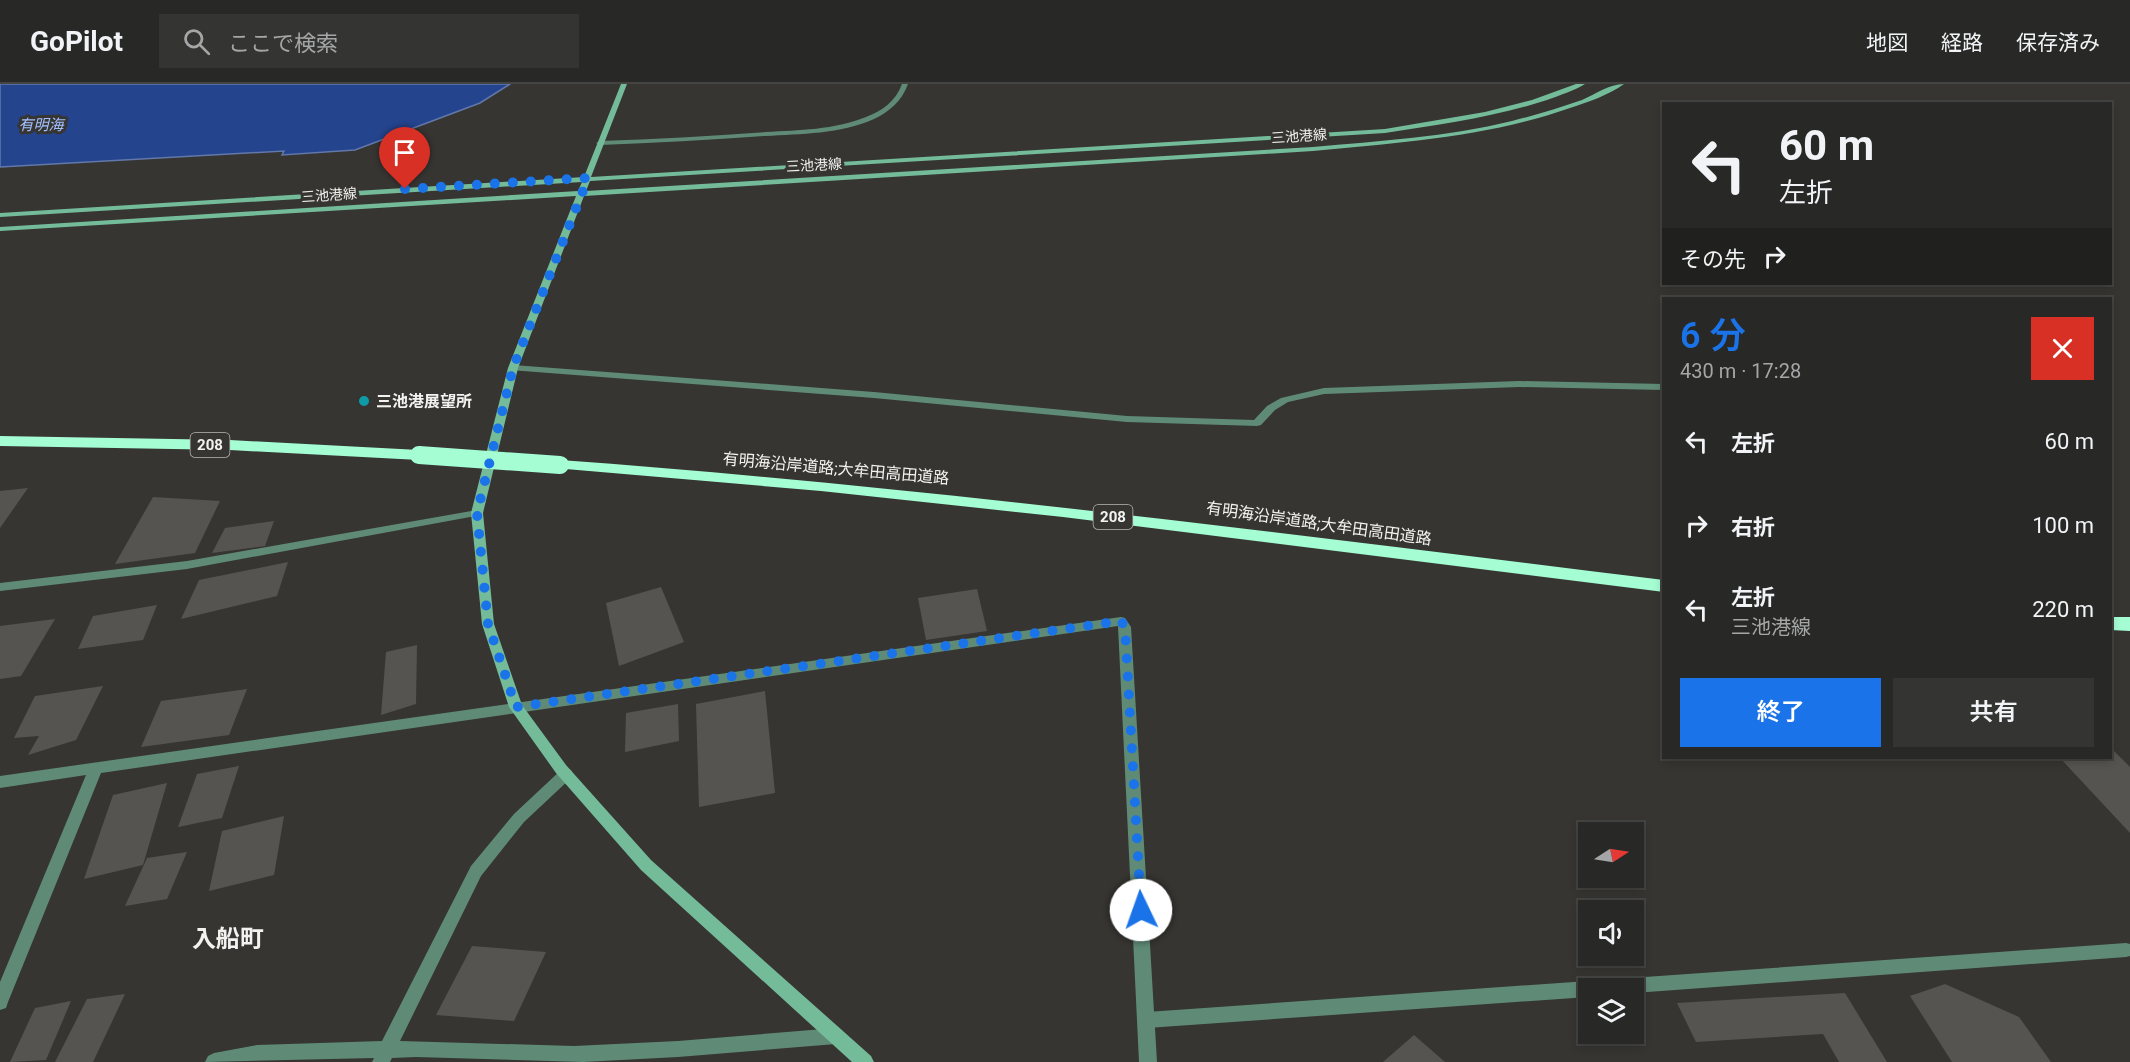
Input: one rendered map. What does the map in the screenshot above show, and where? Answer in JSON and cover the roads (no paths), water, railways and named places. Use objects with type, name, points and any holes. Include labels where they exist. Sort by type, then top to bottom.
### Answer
[{"type":"highway","name":"有明海沿岸道路;大牟田高田道路","points":[[0,441],[230,445],[419,455],[767,480],[990,503],[1662,586]]},
{"type":"highway","points":[[2112,623],[2130,624]]},
{"type":"main road","points":[[624,84],[513,368],[477,513],[488,624],[516,707],[566,774],[646,865],[865,1062]]},
{"type":"main road","name":"三池港線","points":[[0,214],[1303,138],[1385,131],[1455,121],[1512,108],[1560,94],[1582,84]]},
{"type":"main road","name":"三池港線","points":[[0,229],[1289,150],[1401,141],[1472,130],[1532,117],[1582,102],[1621,84]]},
{"type":"street","points":[[600,143],[809,131],[851,123],[883,112],[903,90],[905,84]]},
{"type":"street","points":[[513,368],[874,394],[1127,419],[1257,423],[1271,408],[1286,400],[1324,391],[1519,384],[1662,387]]},
{"type":"street","points":[[0,587],[187,565],[477,513]]},
{"type":"street","points":[[0,782],[1121,621],[1125,627],[1148,1062]]},
{"type":"street","points":[[0,1002],[96,768]]},
{"type":"street","points":[[384,1056],[476,871],[519,818],[566,774]]},
{"type":"street","points":[[1644,985],[2127,950]]},
{"type":"street","points":[[1147,1020],[1578,990]]},
{"type":"street","points":[[214,1062],[257,1053],[384,1056],[574,1053],[678,1049],[836,1036]]},
{"type":"water","name":"有明海","points":[[0,84],[510,84],[480,103],[355,150],[282,155],[284,151],[0,167]]},
{"type":"place","name":"三池港展望所","points":[[364,401]]},
{"type":"district","name":"入船町","points":[[228,939]]}]
